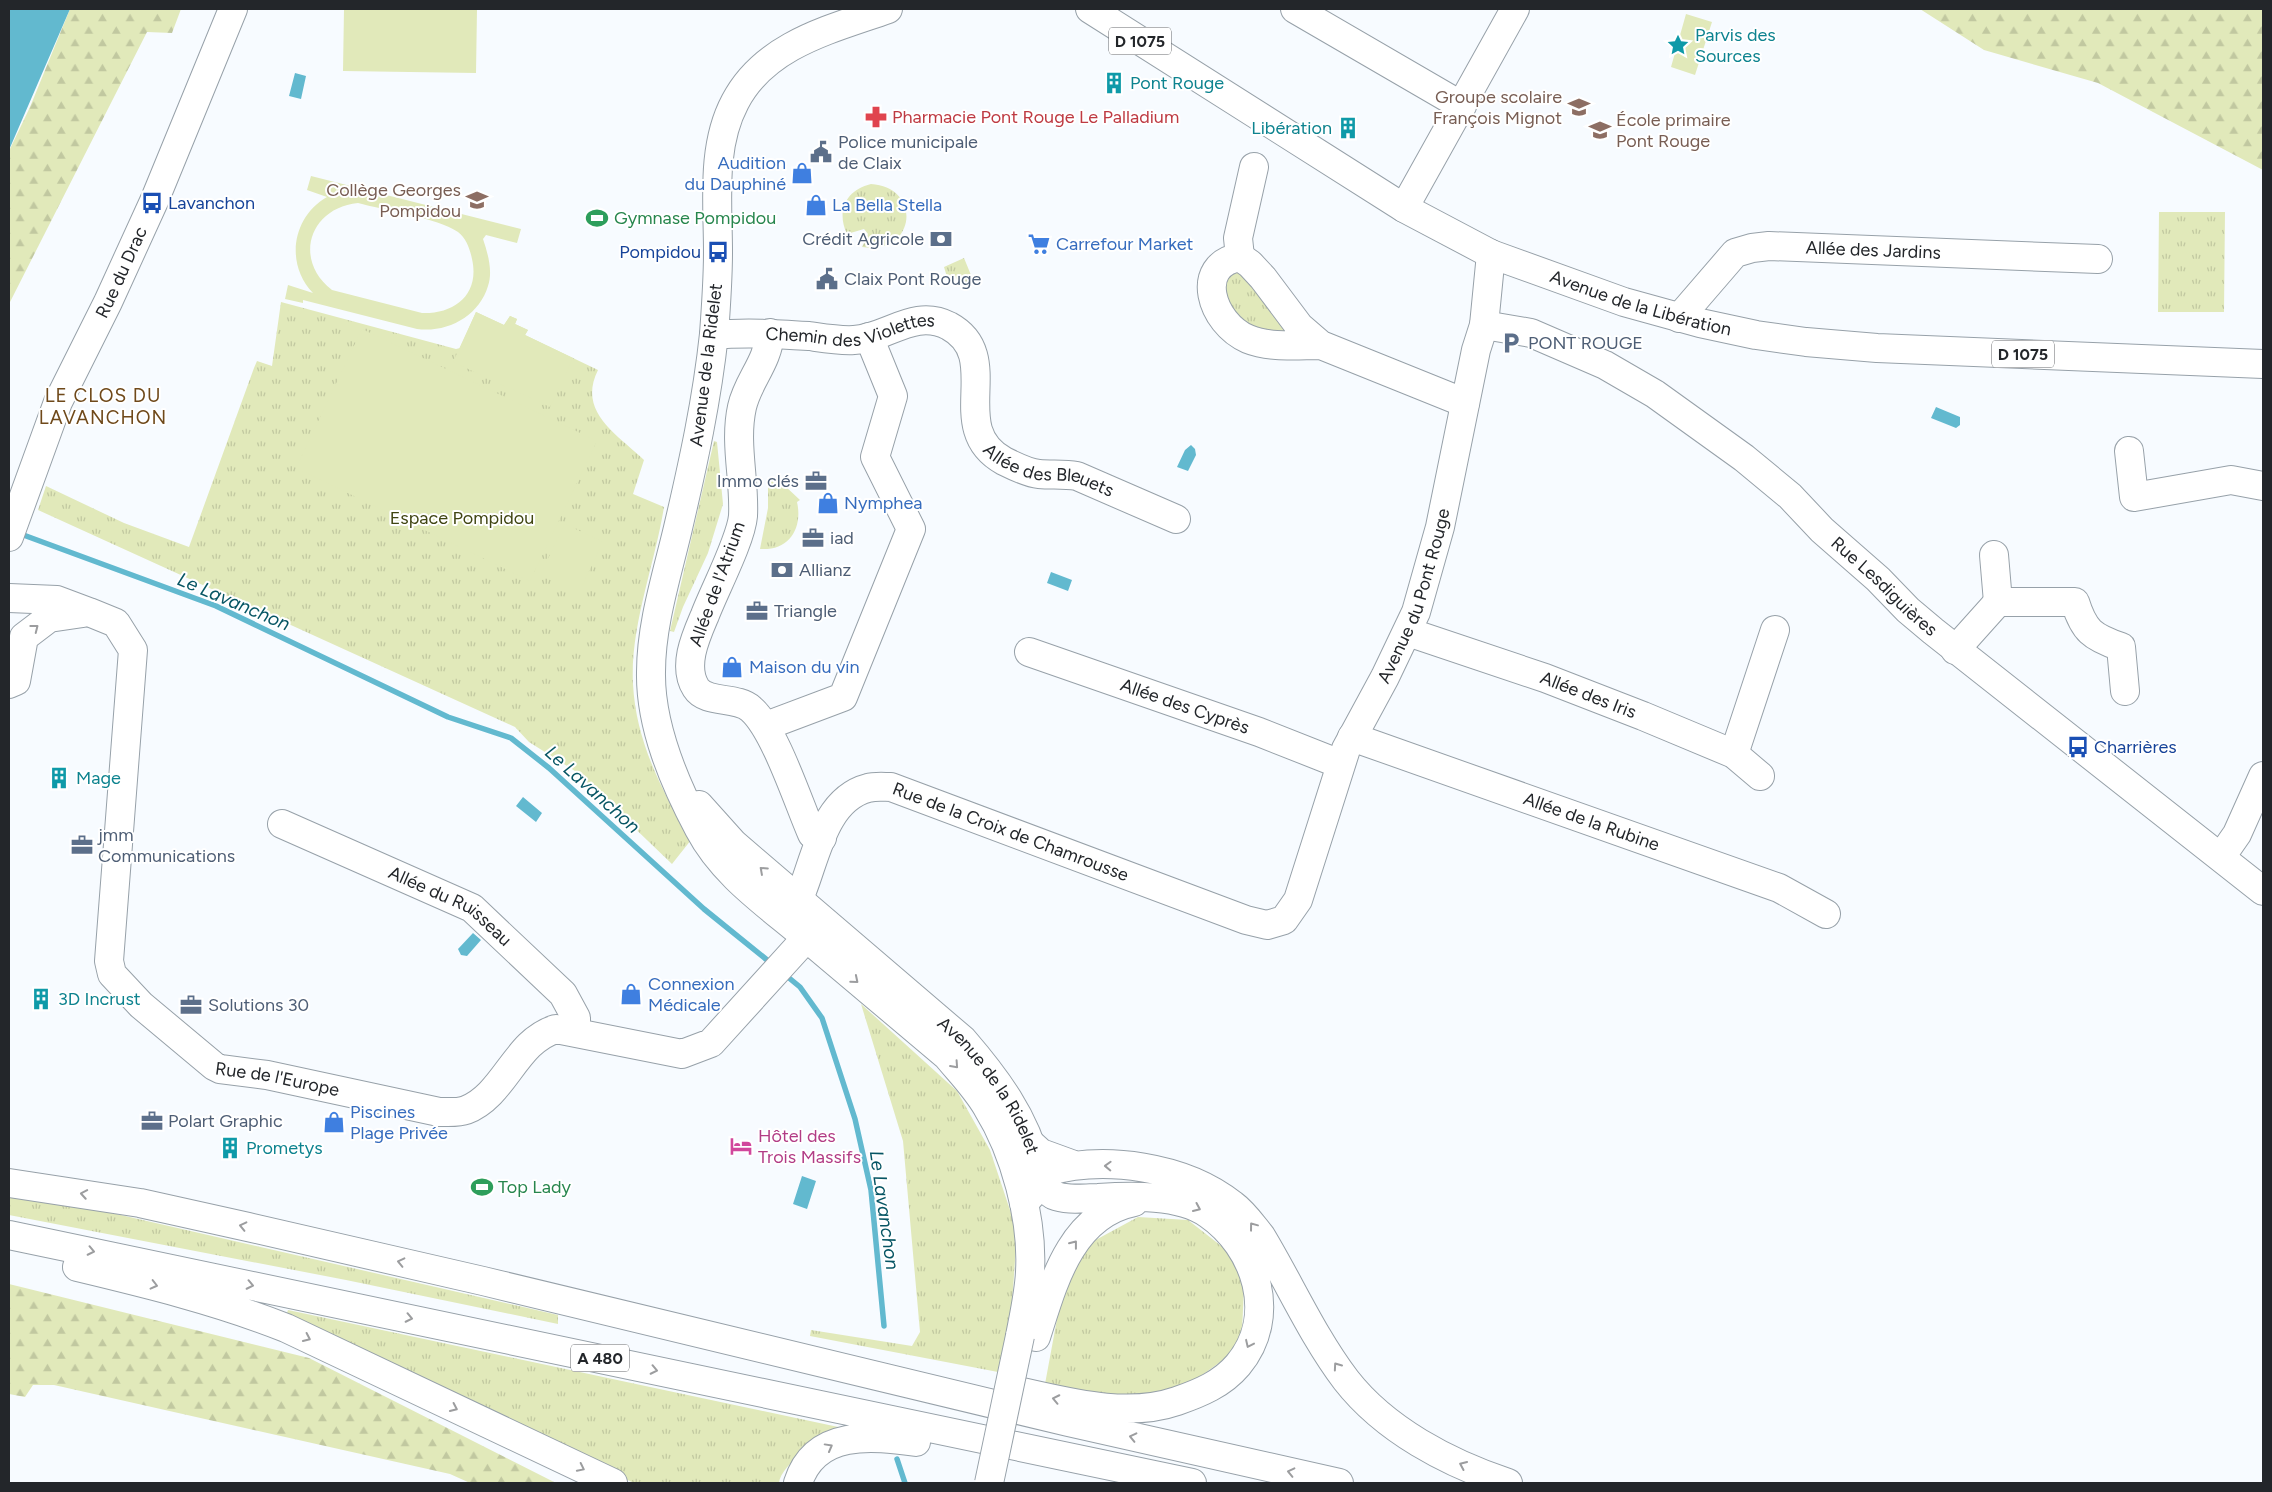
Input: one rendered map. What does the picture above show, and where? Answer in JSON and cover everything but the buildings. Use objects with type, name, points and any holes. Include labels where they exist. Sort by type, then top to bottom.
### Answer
[{"type":"main road","name":"Rue du Drac","points":[[9,537],[58,402],[108,302],[154,198],[233,9]]},
{"type":"main road","name":"Avenue de la Ridelet","points":[[888,9],[827,30],[774,56],[759,68],[733,104],[724,129],[719,153],[718,281],[714,335],[703,416],[652,647],[652,696],[660,734],[676,777],[699,830],[717,856],[751,891],[797,946],[947,1056],[972,1085],[1032,1180],[1032,1194]]},
{"type":"main road","name":"Avenue de la Libération","points":[[1090,9],[1404,208],[1491,254],[1615,299],[1679,318],[1783,340],[1877,348],[2263,364]]},
{"type":"main road","points":[[1404,208],[1515,9]]},
{"type":"main road","points":[[1311,13],[1462,106]]},
{"type":"main road","points":[[1240,257],[1238,238],[1254,167]]},
{"type":"main road","name":"Allée des Jardins","points":[[1679,318],[1735,253],[1752,248],[1769,246],[2098,259]]},
{"type":"main road","name":"Avenue du Pont Rouge","points":[[1284,920],[1298,900],[1340,764],[1352,737],[1408,632],[1416,612],[1440,527],[1476,350],[1484,325],[1491,254]]},
{"type":"main road","points":[[1320,345],[1290,346],[1248,339],[1221,319],[1212,297],[1213,282],[1217,270],[1230,258],[1240,257],[1250,264],[1263,278],[1284,309],[1320,345],[1465,403]]},
{"type":"main road","name":"Chemin des Violettes","points":[[714,335],[770,333],[854,340],[869,337],[918,319],[933,321],[950,327],[974,352]]},
{"type":"main road","name":"Rue Lesdiguières","points":[[1484,325],[1531,333],[1605,365],[1655,394],[1744,458],[1790,496],[1822,530],[1955,650],[2263,891]]},
{"type":"main road","name":"Allée de l'Atrium","points":[[770,333],[763,364],[748,391],[740,422],[742,519],[692,650],[691,662],[696,688],[703,694],[731,700],[750,708],[766,726],[812,834],[822,838]]},
{"type":"main road","points":[[766,726],[843,697],[912,529],[875,457],[892,396],[869,337]]},
{"type":"main road","name":"Allée des Bleuets","points":[[974,352],[977,364],[975,418],[981,438],[993,454],[1032,472],[1077,476],[1176,519]]},
{"type":"main road","points":[[2129,451],[2134,497],[2231,480],[2263,486]]},
{"type":"main road","points":[[1955,650],[1998,602],[1994,556]]},
{"type":"main road","name":"Rue de l'Europe","points":[[9,598],[57,600],[116,623],[133,650],[109,961],[112,974],[141,1005],[220,1069],[267,1076],[439,1112],[468,1109],[486,1098],[520,1055],[544,1033],[556,1029],[682,1054],[711,1043],[797,946]]},
{"type":"main road","points":[[1998,602],[2074,602],[2081,622],[2090,633],[2120,647],[2125,691]]},
{"type":"main road","points":[[9,684],[16,680],[24,637],[49,618],[89,612]]},
{"type":"main road","points":[[1734,754],[1775,630]]},
{"type":"main road","name":"Allée des Iris","points":[[1408,632],[1545,678],[1734,754],[1760,776]]},
{"type":"main road","name":"Allée des Cyprès","points":[[1029,652],[1259,732],[1340,764]]},
{"type":"main road","name":"Allée de la Rubine","points":[[1352,737],[1780,888],[1826,914]]},
{"type":"main road","points":[[2221,857],[2238,834],[2263,776]]},
{"type":"main road","name":"Avenue de la Ridelet","points":[[676,777],[734,844],[963,1040],[1001,1087],[1030,1143],[1032,1194],[1046,1230],[1045,1276],[1028,1336]]},
{"type":"main road","name":"Rue de la Croix de Chamrousse","points":[[800,902],[802,891],[831,815],[850,795],[869,787],[891,788],[1246,920],[1267,925],[1284,920]]},
{"type":"main road","name":"Allée du Ruisseau","points":[[282,824],[472,908],[563,994],[576,1018],[576,1032]]},
{"type":"main road","points":[[797,946],[800,902]]},
{"type":"main road","points":[[797,946],[819,931],[838,934]]},
{"type":"main road","points":[[1030,1143],[1041,1153],[1074,1165]]},
{"type":"main road","points":[[1032,1194],[1046,1172],[1074,1165],[1137,1168],[1164,1173],[1198,1185],[1233,1205],[1261,1236],[1319,1340],[1347,1380],[1364,1400],[1388,1420],[1430,1449],[1508,1483]]},
{"type":"main road","points":[[9,1183],[140,1203],[483,1280],[1068,1402],[1112,1407],[1160,1406],[1203,1392],[1239,1363],[1253,1337],[1259,1307],[1251,1264],[1235,1237],[1207,1213],[1194,1206],[1170,1200],[1150,1199],[1131,1202],[1106,1213],[1082,1234],[1062,1263],[1028,1336],[990,1483]]},
{"type":"main road","name":"Avenue de la Ridelet","points":[[1032,1194],[1050,1193],[1068,1199],[1150,1199]]},
{"type":"main road","name":"A 480","points":[[9,1235],[1192,1483]]},
{"type":"main road","points":[[9,1241],[23,1254],[197,1297],[234,1308],[286,1328],[613,1483]]},
{"type":"main road","points":[[483,1280],[1068,1422],[1339,1483]]},
{"type":"main road","points":[[1005,1483],[1028,1336]]},
{"type":"main road","points":[[798,1483],[804,1470],[818,1453],[838,1442],[864,1436],[937,1444],[1176,1483]]},
{"type":"green space","points":[[70,9],[181,9],[172,33],[147,32],[9,304],[9,151],[30,107]]},
{"type":"green space","points":[[344,9],[477,9],[476,73],[343,71]]},
{"type":"green space","points":[[1920,9],[2263,9],[2263,170],[2098,83],[1984,50]]},
{"type":"green space","points":[[1686,14],[1712,22],[1695,75],[1671,67]]},
{"type":"green space","points":[[311,176],[521,229],[517,243],[486,235],[483,239],[489,262],[488,286],[484,297],[470,314],[451,325],[429,330],[417,329],[303,300],[303,303],[285,299],[288,285],[313,293],[298,269],[296,242],[306,216],[327,197],[307,190]],"holes":[[[358,203],[437,223],[461,234],[470,251],[474,271],[468,292],[462,300],[445,310],[422,313],[332,290],[320,278],[313,264],[310,251],[312,237],[318,225],[328,214],[341,207]]]},
{"type":"green space","points":[[871,184],[888,188],[899,196],[905,208],[906,220],[902,232],[894,241],[880,247],[862,247],[868,234],[864,229],[847,234],[843,210],[850,196],[855,191]]},
{"type":"green space","points":[[2159,212],[2225,212],[2224,312],[2158,312]]},
{"type":"green space","points":[[964,258],[973,280],[960,286],[954,274],[947,277],[944,267]]},
{"type":"green space","points":[[1243,269],[1270,302],[1288,336],[1232,323],[1219,284],[1224,273]]},
{"type":"green space","name":"Espace Pompidou","points":[[281,302],[456,349],[460,348],[476,312],[504,325],[510,316],[517,319],[515,324],[528,330],[525,335],[598,370],[593,385],[593,398],[596,410],[612,431],[644,460],[633,494],[664,507],[635,640],[633,684],[639,726],[652,765],[670,803],[691,840],[672,864],[575,771],[529,742],[515,727],[38,510],[46,486],[124,523],[189,547],[257,361],[272,366]]},
{"type":"green space","points":[[476,312],[504,325],[510,316],[517,319],[515,324],[528,330],[525,335],[573,358],[550,407],[453,362]]},
{"type":"green space","points":[[362,329],[597,441],[530,581],[296,468]]},
{"type":"green space","points":[[714,441],[717,442],[723,504],[708,553],[683,607],[674,632],[670,631]]},
{"type":"green space","points":[[768,480],[784,485],[800,500],[797,502],[798,521],[792,536],[786,542],[770,549],[760,549],[768,508]]},
{"type":"green space","points":[[565,524],[603,542],[579,592],[541,573]]},
{"type":"green space","points":[[861,1004],[957,1091],[990,1150],[1017,1231],[1011,1319],[998,1372],[810,1336],[811,1330],[912,1346],[920,1332],[903,1141]]},
{"type":"green space","points":[[9,1194],[51,1199],[558,1315],[558,1324],[346,1280],[9,1215]]},
{"type":"green space","points":[[1138,1217],[1188,1220],[1229,1252],[1244,1288],[1242,1331],[1230,1355],[1191,1383],[1136,1397],[1089,1396],[1045,1384],[1062,1292],[1079,1249]]},
{"type":"green space","points":[[9,1284],[309,1358],[556,1483],[470,1483],[450,1474],[54,1385],[33,1385],[25,1397],[9,1394]]},
{"type":"green space","points":[[288,1310],[843,1428],[815,1444],[795,1459],[787,1467],[779,1483],[634,1483],[285,1319]]},
{"type":"water","points":[[9,9],[70,9],[9,150]]},
{"type":"water","points":[[295,73],[306,76],[301,99],[289,96]]},
{"type":"water","points":[[1936,407],[1960,417],[1960,425],[1956,428],[1931,418]]},
{"type":"water","points":[[1191,445],[1195,449],[1196,455],[1188,471],[1177,467],[1185,450]]},
{"type":"water","points":[[1051,572],[1072,580],[1068,591],[1047,583]]},
{"type":"water","points":[[523,797],[542,813],[536,822],[516,806]]},
{"type":"water","points":[[473,933],[481,940],[467,956],[461,955],[458,949]]},
{"type":"water","points":[[802,1176],[816,1181],[807,1209],[793,1204]]},
{"type":"waterway","name":"Le Lavanchon","points":[[18,533],[216,606],[448,717],[511,738],[549,768],[704,909],[772,964]]},
{"type":"waterway","name":"Le Lavanchon","points":[[783,973],[800,987],[822,1018],[855,1119],[871,1190],[884,1326]]},
{"type":"waterway","points":[[897,1459],[905,1483]]},
{"type":"place","name":"Parvis des Sources","points":[[1678,45]]},
{"type":"place","name":"Pont Rouge","points":[[1114,83]]},
{"type":"place","name":"Groupe scolaire François Mignot","points":[[1579,107]]},
{"type":"place","name":"Pharmacie Pont Rouge Le Palladium","points":[[876,117]]},
{"type":"place","name":"Libération","points":[[1348,128]]},
{"type":"place","name":"École primaire Pont Rouge","points":[[1600,130]]},
{"type":"place","name":"Police municipale de Claix","points":[[821,152]]},
{"type":"place","name":"Audition du Dauphiné","points":[[802,173]]},
{"type":"place","name":"Collège Georges Pompidou","points":[[477,200]]},
{"type":"place","name":"Lavanchon","points":[[152,203]]},
{"type":"place","name":"La Bella Stella","points":[[816,205]]},
{"type":"place","name":"Gymnase Pompidou","points":[[597,218]]},
{"type":"place","name":"Crédit Agricole","points":[[941,239]]},
{"type":"place","name":"Carrefour Market","points":[[1039,244]]},
{"type":"place","name":"Pompidou","points":[[718,252]]},
{"type":"place","name":"Claix Pont Rouge","points":[[827,279]]},
{"type":"place","name":"PONT ROUGE","points":[[1511,343]]},
{"type":"place","name":"Immo clés","points":[[816,481]]},
{"type":"place","name":"Nymphea","points":[[828,503]]},
{"type":"place","name":"iad","points":[[813,538]]},
{"type":"place","name":"Allianz","points":[[782,570]]},
{"type":"place","name":"Triangle","points":[[757,611]]},
{"type":"place","name":"Maison du vin","points":[[732,667]]},
{"type":"place","name":"Charrières","points":[[2078,747]]},
{"type":"place","name":"Mage","points":[[59,778]]},
{"type":"place","name":"jmm Communications","points":[[82,845]]},
{"type":"place","name":"Connexion Médicale","points":[[631,994]]},
{"type":"place","name":"3D Incrust","points":[[41,999]]},
{"type":"place","name":"Solutions 30","points":[[191,1005]]},
{"type":"place","name":"Polart Graphic","points":[[152,1121]]},
{"type":"place","name":"Piscines Plage Privée","points":[[334,1122]]},
{"type":"place","name":"Hôtel des Trois Massifs","points":[[741,1146]]},
{"type":"place","name":"Prometys","points":[[230,1148]]},
{"type":"place","name":"Top Lady","points":[[482,1187]]},
{"type":"district","name":"LE CLOS DU LAVANCHON","points":[[103,406]]}]
